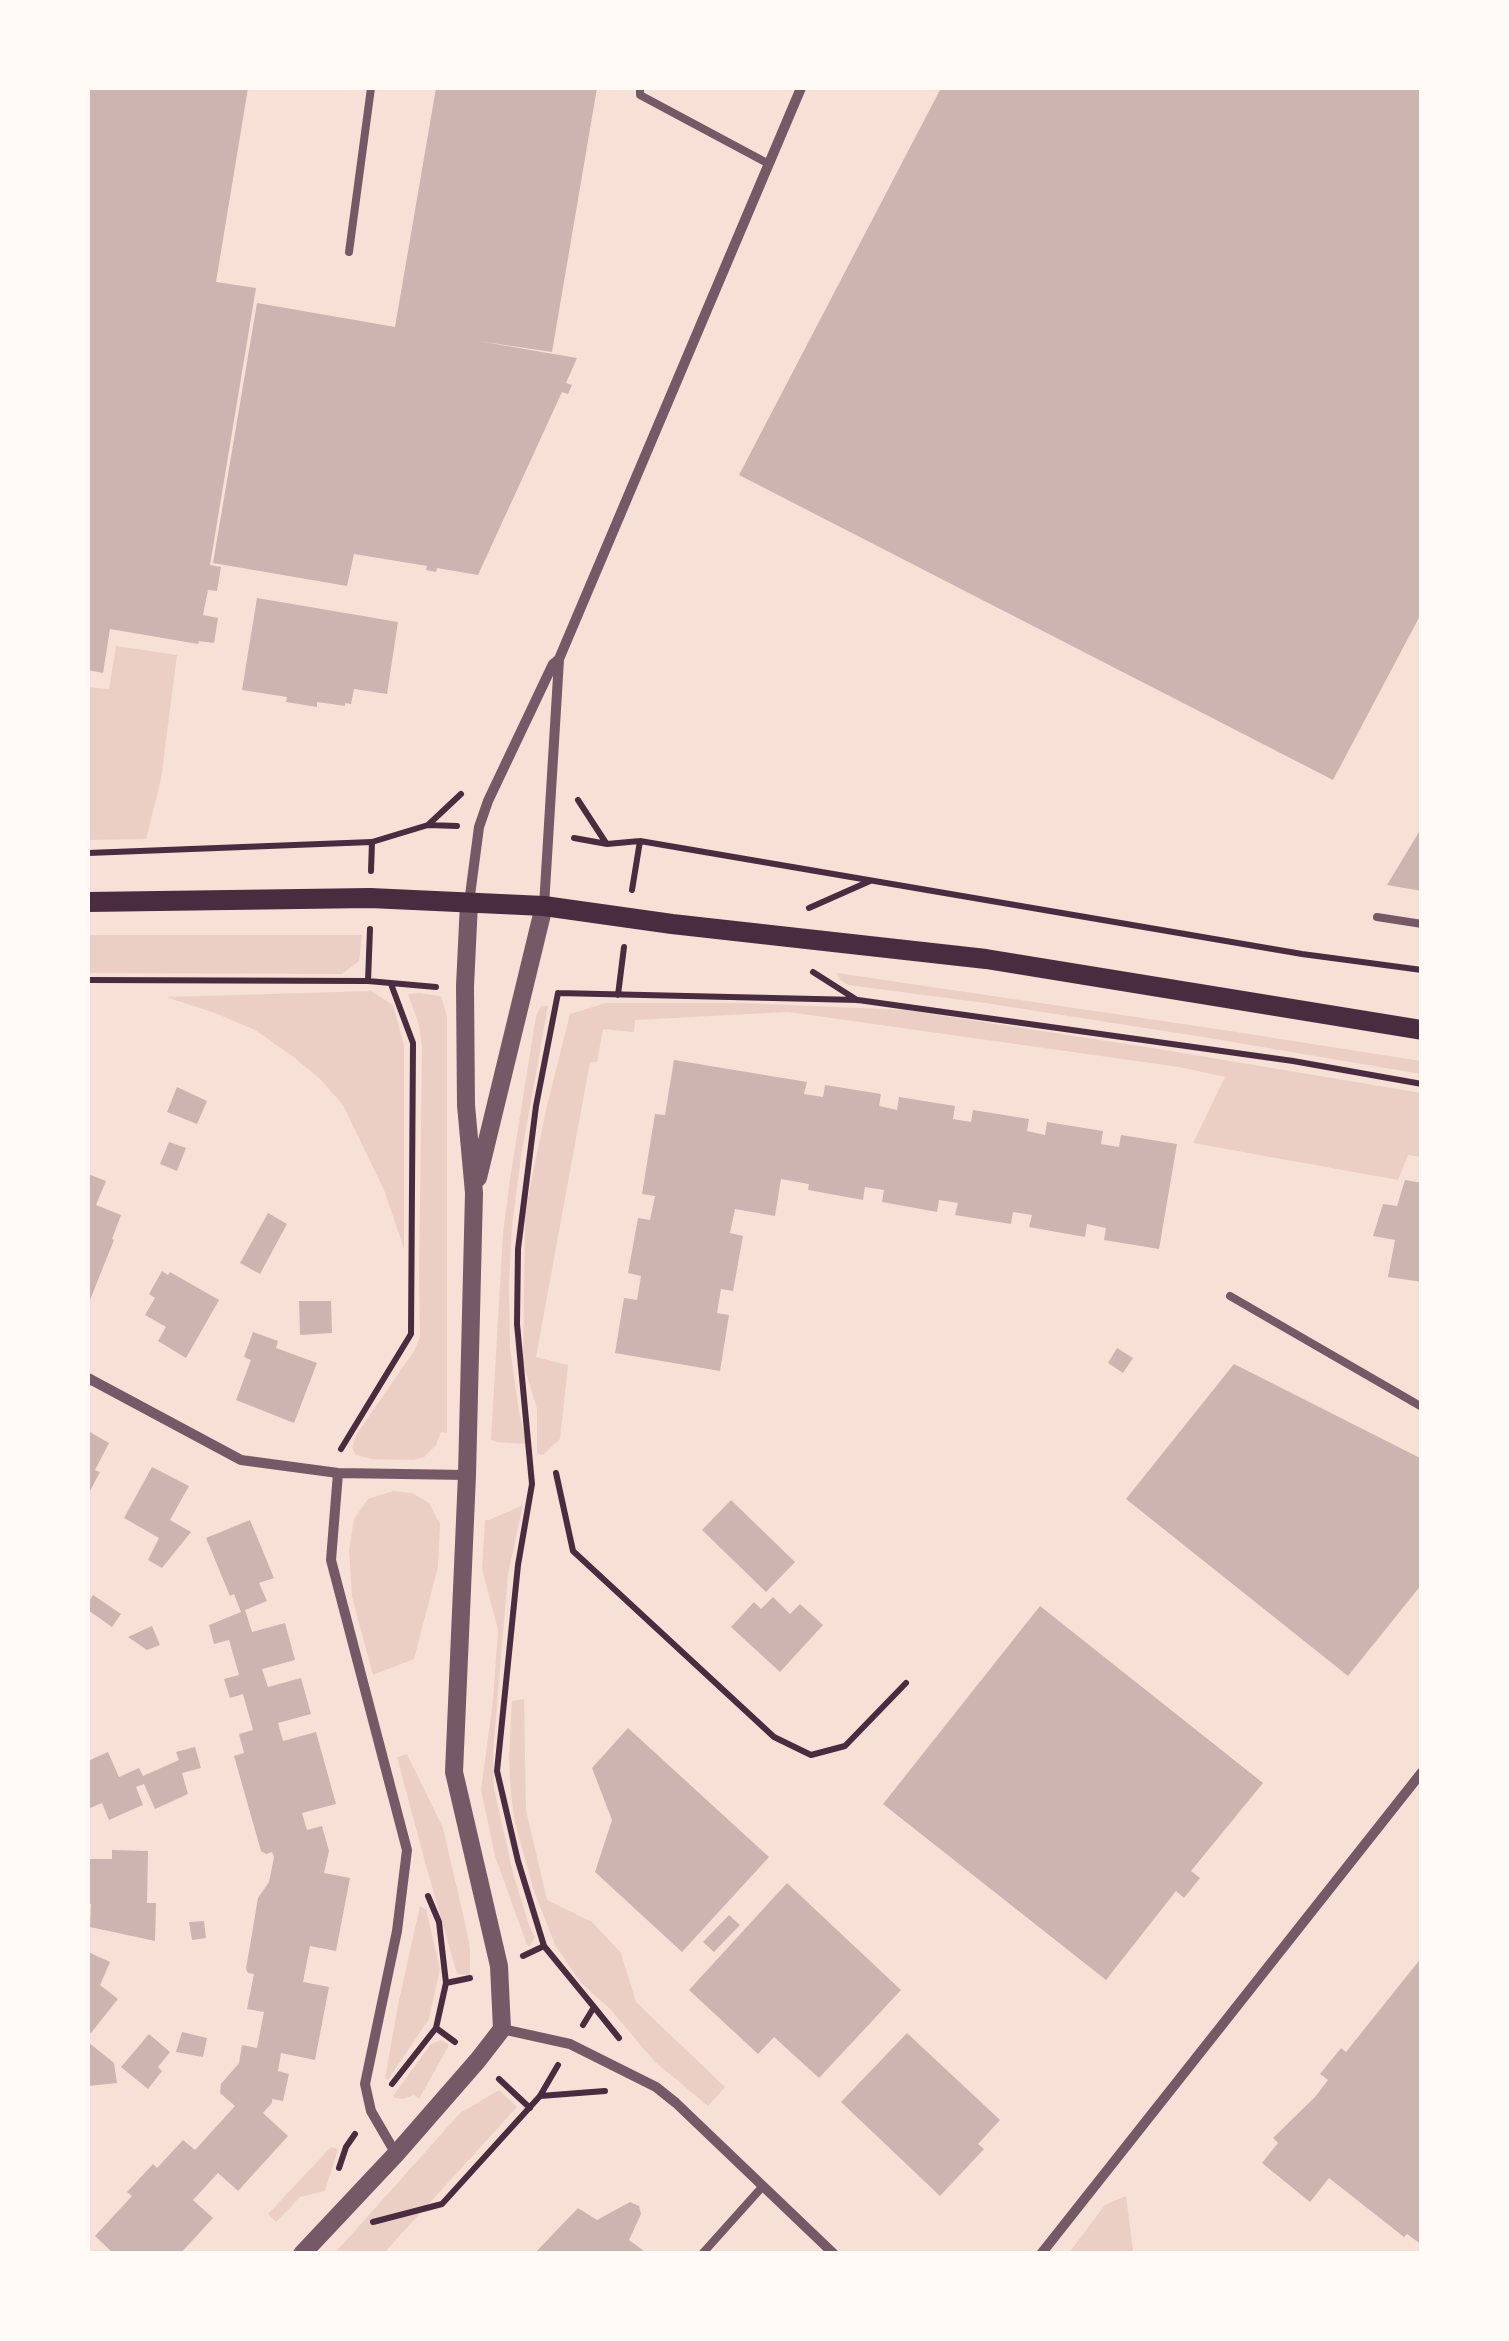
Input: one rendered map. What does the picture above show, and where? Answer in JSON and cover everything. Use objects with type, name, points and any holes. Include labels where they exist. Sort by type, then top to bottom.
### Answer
[{"type":"main road","points":[[88,902],[370,898],[544,906],[986,959],[1422,1030]]},
{"type":"street","points":[[474,1192],[544,906],[559,659],[801,88]]},
{"type":"street","points":[[302,2254],[396,2154],[502,2029],[499,1966],[454,1772],[474,1192],[466,1105],[465,986],[479,827],[553,664],[559,659]]},
{"type":"street","points":[[88,1378],[241,1460],[338,1473],[467,1475]]},
{"type":"street","points":[[338,1473],[331,1560],[408,1850],[397,1931],[365,2084],[371,2112],[396,2154]]},
{"type":"street","points":[[1040,2254],[1422,1772]]},
{"type":"street","points":[[502,2029],[570,2044],[656,2087],[834,2254]]},
{"type":"lane","points":[[350,252],[371,88]]},
{"type":"lane","points":[[640,88],[640,95],[768,164]]},
{"type":"lane","points":[[1377,918],[1422,924]]},
{"type":"lane","points":[[1230,1296],[1422,1407]]},
{"type":"lane","points":[[702,2254],[763,2186]]},
{"type":"path","points":[[872,880],[1302,954],[1422,970]]},
{"type":"path","points":[[338,1473],[341,1448],[411,1334],[413,1043],[391,984]]},
{"type":"path","points":[[371,2222],[442,2204],[540,2096],[594,2007],[544,1946],[518,1861],[498,1771],[518,1565],[532,1484],[517,1324],[518,1249],[536,1106],[558,993]]},
{"type":"path","points":[[858,1000],[1255,1056],[1422,1084]]},
{"type":"path","points":[[556,1473],[573,1551],[774,1737],[811,1755],[845,1746],[906,1683]]},
{"type":"path","points":[[371,2112],[436,2028],[446,1983],[439,1922],[408,1850]]},
{"type":"shaded area","points":[[116,646],[177,655],[161,779],[146,839],[88,840],[88,687],[109,689]]},
{"type":"shaded area","points":[[88,935],[362,935],[359,961],[342,974],[88,973]]},
{"type":"shaded area","points":[[837,973],[1421,1061],[1421,1074],[985,1003],[848,985]]},
{"type":"shaded area","points":[[371,991],[393,1005],[404,1045],[404,1249],[384,1190],[343,1105],[320,1079],[255,1030],[166,997]]},
{"type":"shaded area","points":[[408,994],[441,996],[447,1017],[447,1433],[441,1432],[436,1445],[424,1457],[371,1459],[356,1455],[352,1448],[356,1435],[420,1337],[422,1048]]},
{"type":"shaded area","points":[[606,1003],[744,1003],[906,1010],[1421,1093],[1421,1157],[1408,1155],[1398,1180],[1193,1143],[1225,1077],[1179,1067],[788,1012],[635,1020],[634,1032],[603,1029],[597,1062],[590,1062],[536,1357],[568,1365],[560,1439],[543,1455],[537,1454],[537,1409],[523,1362],[525,1212],[570,1014]]},
{"type":"shaded area","points":[[541,1006],[548,1006],[521,1157],[509,1284],[510,1348],[527,1444],[496,1442],[491,1440],[503,1233],[536,1016]]},
{"type":"shaded area","points":[[393,1491],[412,1493],[429,1503],[440,1524],[438,1567],[414,1659],[373,1675],[352,1597],[349,1550],[354,1519],[368,1499]]},
{"type":"shaded area","points":[[523,1505],[508,1574],[493,1753],[494,1789],[513,1873],[535,1937],[530,1946],[495,1856],[481,1790],[498,1630],[482,1569],[485,1520]]},
{"type":"shaded area","points":[[524,1699],[526,1810],[547,1900],[592,1922],[621,1953],[636,2002],[725,2087],[708,2106],[654,2061],[610,2009],[581,1983],[555,1945],[534,1891],[511,1795],[512,1701]]},
{"type":"shaded area","points":[[407,1754],[443,1828],[470,1948],[470,1975],[457,1974],[425,1862],[397,1757]]},
{"type":"shaded area","points":[[420,1906],[426,1909],[440,1969],[429,2019],[388,2080],[385,2078],[398,2005]]},
{"type":"shaded area","points":[[441,2040],[449,2045],[419,2099],[414,2095],[395,2098],[431,2044]]},
{"type":"shaded area","points":[[499,2090],[517,2107],[384,2253],[334,2254],[460,2113]]},
{"type":"shaded area","points":[[331,2147],[338,2149],[325,2191],[300,2197],[276,2222],[268,2214]]},
{"type":"shaded area","points":[[1126,2196],[1131,2253],[1069,2253],[1105,2205]]},
{"type":"building","points":[[88,88],[248,88],[216,282],[256,288],[210,565],[221,567],[217,591],[208,590],[203,615],[218,618],[214,643],[198,644],[110,629],[103,673],[88,670]]},
{"type":"building","points":[[436,88],[597,88],[552,352],[478,341],[577,358],[566,383],[572,385],[568,394],[562,392],[478,575],[437,568],[436,572],[426,570],[427,566],[354,554],[347,586],[213,563],[257,303],[395,327]]},
{"type":"building","points":[[941,88],[1422,88],[1422,612],[1333,780],[739,475]]},
{"type":"building","points":[[257,598],[398,622],[387,694],[354,689],[351,704],[317,702],[317,707],[286,702],[287,697],[242,690]]},
{"type":"building","points":[[1422,827],[1422,891],[1387,885]]},
{"type":"building","points":[[674,1060],[807,1082],[804,1094],[823,1097],[825,1085],[881,1094],[879,1106],[897,1110],[899,1097],[955,1106],[953,1119],[971,1122],[973,1110],[1029,1119],[1027,1131],[1045,1135],[1047,1122],[1103,1131],[1101,1144],[1119,1147],[1121,1135],[1177,1144],[1159,1249],[1104,1240],[1106,1228],[1087,1224],[1085,1237],[1029,1227],[1032,1215],[1013,1212],[1011,1224],[955,1215],[958,1203],[939,1200],[937,1212],[882,1202],[884,1190],[865,1187],[863,1200],[808,1190],[809,1184],[781,1179],[775,1216],[735,1209],[730,1233],[743,1236],[733,1291],[721,1289],[717,1313],[729,1315],[720,1371],[615,1353],[624,1298],[637,1300],[641,1276],[628,1273],[638,1218],[650,1220],[655,1196],[642,1194],[655,1114],[665,1115]]},
{"type":"building","points":[[177,1087],[207,1101],[197,1124],[167,1112]]},
{"type":"building","points":[[169,1142],[186,1148],[177,1171],[160,1164]]},
{"type":"building","points":[[88,1174],[106,1181],[96,1205],[121,1215],[88,1305]]},
{"type":"building","points":[[1405,1180],[1422,1183],[1422,1282],[1388,1277],[1395,1240],[1373,1236],[1383,1204],[1397,1206]]},
{"type":"building","points":[[268,1213],[287,1224],[260,1274],[240,1263]]},
{"type":"building","points":[[162,1271],[219,1300],[186,1358],[158,1341],[166,1327],[145,1315],[155,1298],[149,1294]]},
{"type":"building","points":[[299,1301],[331,1301],[332,1333],[300,1335]]},
{"type":"building","points":[[253,1332],[278,1341],[276,1348],[317,1363],[294,1423],[236,1400],[251,1360],[244,1357]]},
{"type":"building","points":[[1117,1348],[1133,1358],[1123,1373],[1108,1363]]},
{"type":"building","points":[[1234,1364],[1422,1459],[1422,1584],[1348,1676],[1126,1499]]},
{"type":"building","points":[[88,1431],[109,1443],[88,1495]]},
{"type":"building","points":[[152,1467],[189,1486],[170,1520],[191,1532],[162,1568],[148,1560],[159,1538],[124,1518]]},
{"type":"building","points":[[731,1500],[795,1562],[766,1592],[702,1530]]},
{"type":"building","points":[[250,1520],[274,1578],[259,1583],[267,1601],[245,1610],[252,1632],[285,1623],[295,1660],[262,1669],[268,1687],[301,1678],[311,1714],[278,1723],[283,1741],[316,1732],[336,1804],[302,1813],[307,1830],[322,1826],[329,1851],[324,1873],[350,1878],[336,1951],[310,1946],[303,1982],[329,1987],[315,2060],[281,2053],[278,2071],[289,2074],[283,2101],[272,2099],[263,2113],[288,2136],[238,2191],[218,2173],[193,2200],[213,2218],[180,2254],[114,2254],[95,2236],[132,2196],[127,2192],[153,2164],[157,2168],[183,2140],[195,2150],[235,2106],[220,2093],[221,2084],[239,2063],[242,2045],[257,2048],[264,2012],[247,2009],[254,1974],[246,1969],[258,1898],[269,1882],[274,1857],[272,1852],[261,1851],[234,1756],[244,1753],[239,1734],[253,1730],[243,1694],[230,1698],[224,1679],[239,1675],[229,1640],[214,1644],[209,1625],[241,1612],[234,1594],[230,1596],[206,1538]]},
{"type":"building","points":[[93,1595],[121,1614],[112,1627],[88,1610]]},
{"type":"building","points":[[773,1597],[790,1614],[800,1604],[823,1625],[780,1672],[731,1627],[754,1602],[761,1609]]},
{"type":"building","points":[[1040,1606],[1263,1783],[1191,1871],[1200,1878],[1184,1898],[1176,1891],[1106,1980],[883,1804]]},
{"type":"building","points":[[152,1626],[160,1645],[147,1650],[128,1637]]},
{"type":"building","points":[[628,1728],[769,1857],[682,1952],[595,1872],[612,1820],[592,1768]]},
{"type":"building","points":[[195,1747],[201,1768],[182,1773],[188,1794],[155,1809],[144,1784],[136,1787],[143,1805],[109,1820],[102,1803],[88,1809],[88,1761],[108,1752],[119,1777],[139,1768],[143,1776],[179,1760],[176,1752]]},
{"type":"building","points":[[112,1850],[148,1851],[147,1903],[156,1903],[155,1941],[90,1927],[88,1859],[112,1859]]},
{"type":"building","points":[[787,1883],[901,1990],[819,2078],[774,2037],[758,2054],[689,1990]]},
{"type":"building","points":[[729,1915],[740,1925],[714,1952],[703,1942]]},
{"type":"building","points":[[204,1921],[206,1938],[192,1940],[189,1922]]},
{"type":"building","points":[[88,1952],[110,1962],[100,1985],[118,1999],[91,2033],[88,2030]]},
{"type":"building","points":[[1422,1957],[1422,2245],[1407,2234],[1404,2237],[1329,2178],[1310,2202],[1262,2163],[1278,2143],[1273,2138],[1328,2080],[1320,2074],[1341,2048],[1346,2052]]},
{"type":"building","points":[[182,2032],[207,2038],[203,2057],[176,2052]]},
{"type":"building","points":[[907,2033],[1000,2120],[978,2144],[984,2149],[940,2196],[841,2102]]},
{"type":"building","points":[[149,2034],[170,2052],[148,2089],[121,2067]]},
{"type":"building","points":[[88,2042],[114,2063],[117,2083],[88,2086]]},
{"type":"building","points":[[630,2202],[639,2206],[641,2214],[629,2240],[648,2254],[534,2254],[578,2208],[597,2220]]}]
